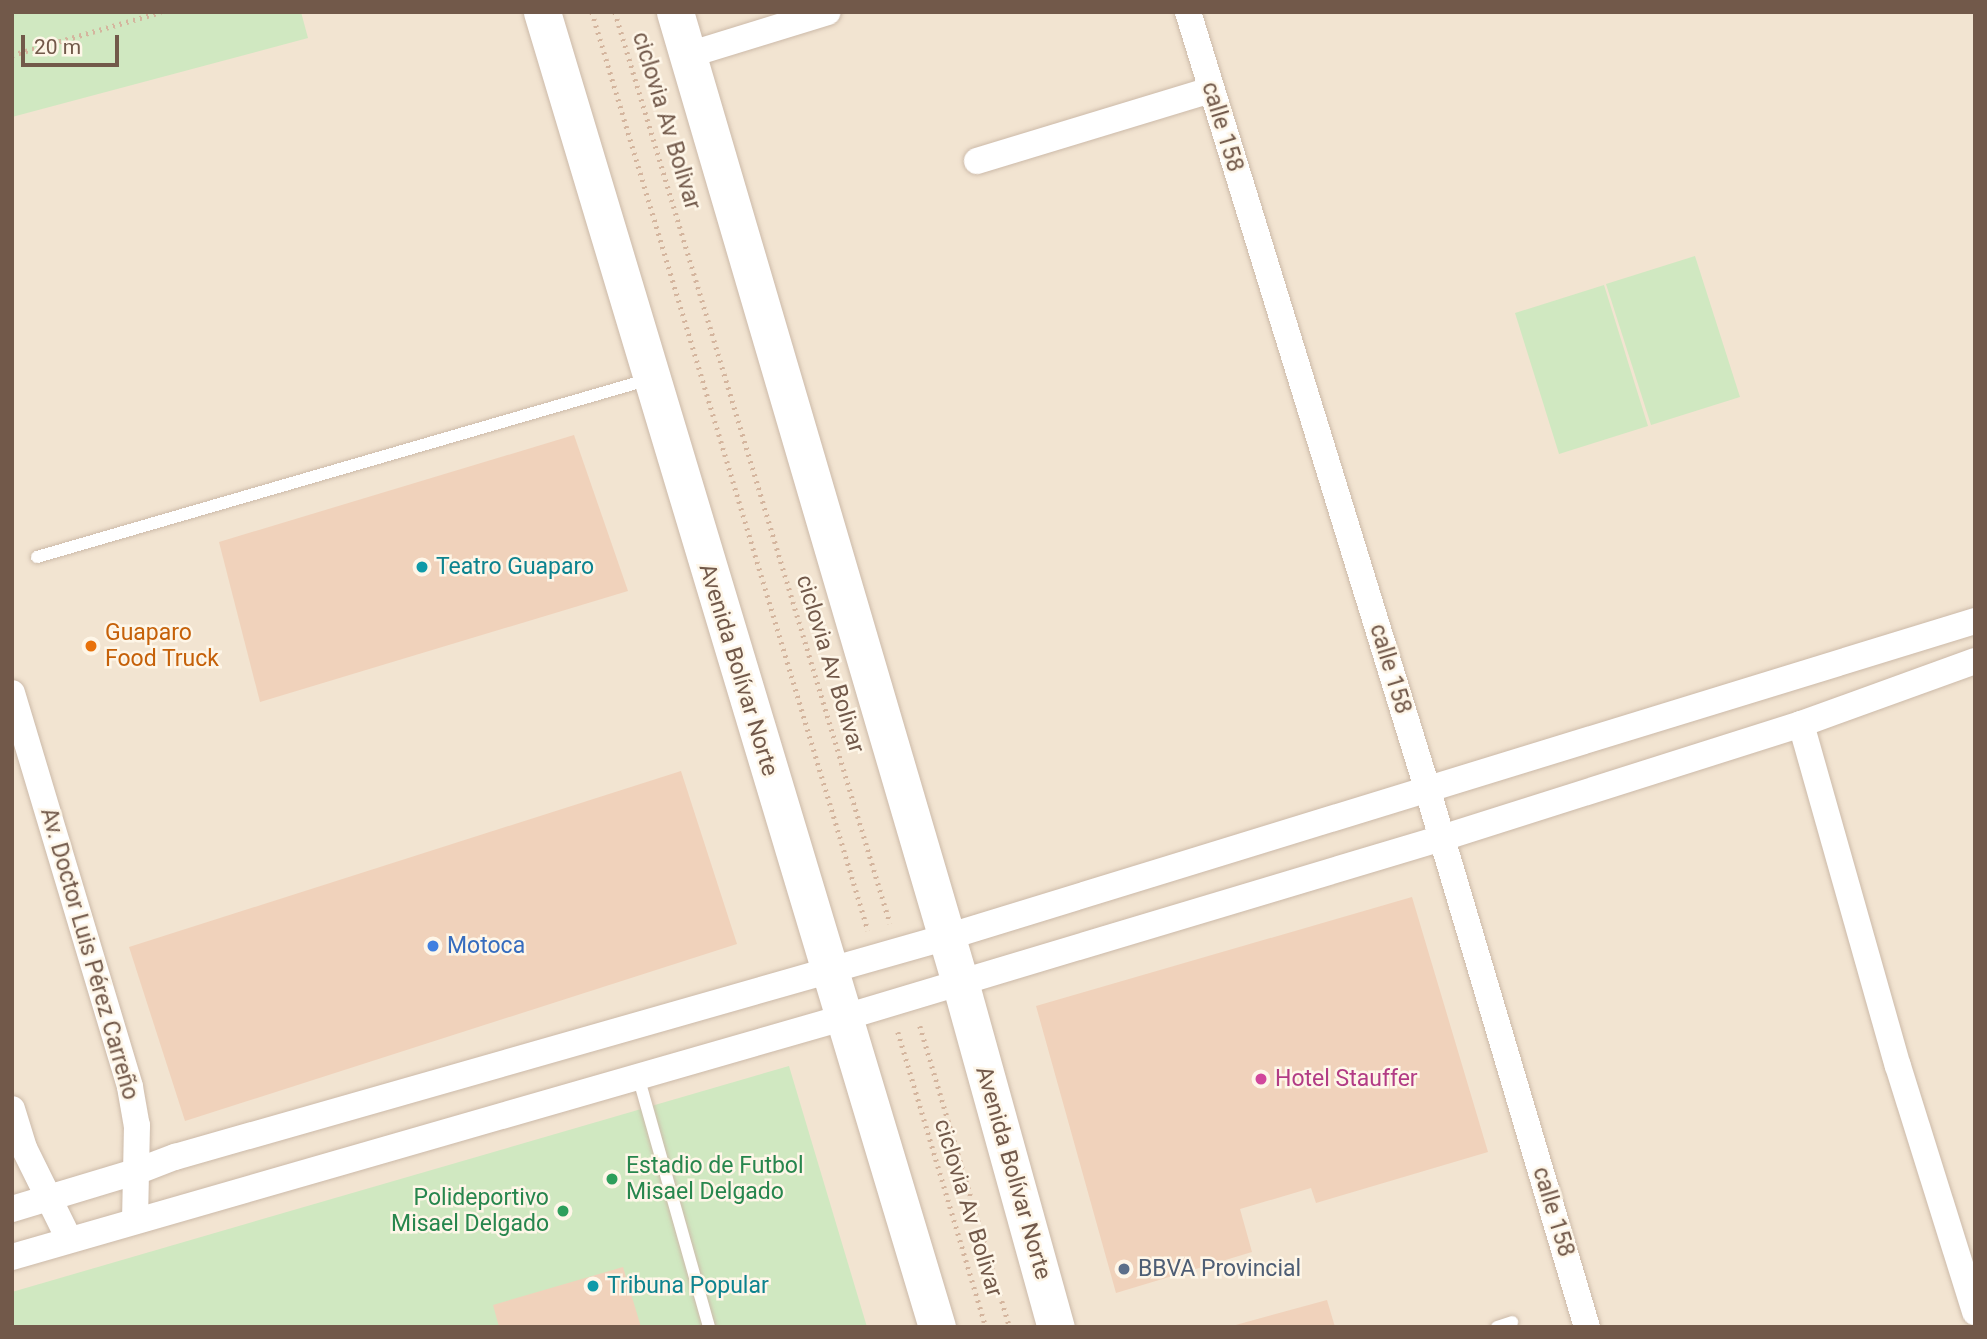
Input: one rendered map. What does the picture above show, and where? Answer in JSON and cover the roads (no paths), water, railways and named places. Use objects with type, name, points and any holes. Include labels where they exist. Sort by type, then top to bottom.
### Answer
[{"type":"main road","name":"Avenida Bolívar Norte","points":[[542,12],[650,379],[937,1327]]},
{"type":"main road","name":"Avenida Bolívar Norte","points":[[675,12],[947,937],[1056,1327]]},
{"type":"street","points":[[688,55],[828,12]]},
{"type":"street","name":"calle 158","points":[[1188,12],[1427,788],[1587,1327]]},
{"type":"street","points":[[977,160],[1210,90]]},
{"type":"street","points":[[12,1209],[175,1157],[947,937],[1427,788],[1737,697],[1975,621]]},
{"type":"street","points":[[12,1257],[135,1219],[842,1018],[1442,838],[1801,724],[1975,661]]},
{"type":"street","name":"Av. Doctor Luis Pérez Carreño","points":[[12,693],[130,1087],[137,1125],[135,1219]]},
{"type":"street","points":[[1737,697],[1752,740]]},
{"type":"street","points":[[1801,724],[1898,1066],[1975,1312]]},
{"type":"street","points":[[12,1109],[23,1148],[69,1239]]},
{"type":"lane","points":[[37,556],[650,379]]},
{"type":"lane","points":[[638,1076],[709,1327]]},
{"type":"lane","points":[[1497,1327],[1512,1322]]},
{"type":"place","name":"Teatro Guaparo","points":[[422,567]]},
{"type":"place","name":"Guaparo Food Truck","points":[[91,646]]},
{"type":"place","name":"Motoca","points":[[433,946]]},
{"type":"place","name":"Hotel Stauffer","points":[[1261,1079]]},
{"type":"place","name":"Estadio de Futbol Misael Delgado","points":[[612,1179]]},
{"type":"place","name":"Polideportivo Misael Delgado","points":[[563,1211]]},
{"type":"place","name":"BBVA Provincial","points":[[1124,1269]]},
{"type":"place","name":"Tribuna Popular","points":[[593,1286]]}]
